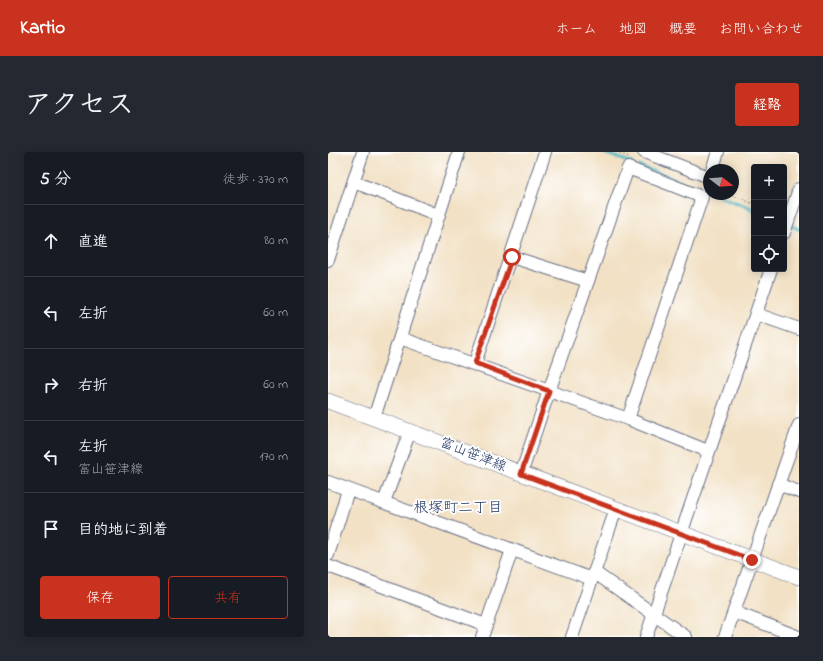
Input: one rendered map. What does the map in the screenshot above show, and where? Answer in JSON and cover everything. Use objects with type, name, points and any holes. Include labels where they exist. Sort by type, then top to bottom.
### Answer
[{"type":"main road","name":"富山笹津線","points":[[328,401],[799,577]]},
{"type":"street","points":[[328,260],[363,152]]},
{"type":"street","points":[[374,418],[459,152]]},
{"type":"street","points":[[475,363],[512,257],[545,152]]},
{"type":"street","points":[[644,152],[703,175]]},
{"type":"street","points":[[714,164],[718,152]]},
{"type":"street","points":[[521,474],[628,168],[702,198],[628,419]]},
{"type":"street","points":[[354,182],[438,215]]},
{"type":"street","points":[[787,224],[799,190]]},
{"type":"street","points":[[512,257],[588,281]]},
{"type":"street","points":[[646,637],[680,532],[770,272]]},
{"type":"street","points":[[756,314],[799,329]]},
{"type":"street","points":[[400,338],[475,363],[708,450]]},
{"type":"street","points":[[725,637],[799,425]]},
{"type":"street","points":[[384,502],[410,431]]},
{"type":"street","points":[[328,482],[512,550],[593,575],[654,614],[686,637]]},
{"type":"street","points":[[778,484],[799,492]]},
{"type":"street","points":[[328,555],[348,490]]},
{"type":"street","points":[[572,637],[616,509]]},
{"type":"street","points":[[482,637],[512,550]]},
{"type":"street","points":[[328,566],[486,625]]},
{"type":"street","points":[[734,612],[799,637]]},
{"type":"path","points":[[739,198],[751,203]]},
{"type":"waterway","points":[[602,152],[632,163]]},
{"type":"waterway","points":[[639,166],[703,190]]},
{"type":"waterway","points":[[730,200],[751,208]]},
{"type":"waterway","points":[[789,225],[799,229]]},
{"type":"district","name":"根塚町二丁目","points":[[458,508]]},
{"type":"route","points":[[512,257],[475,363],[549,391],[521,474],[752,560]]}]
